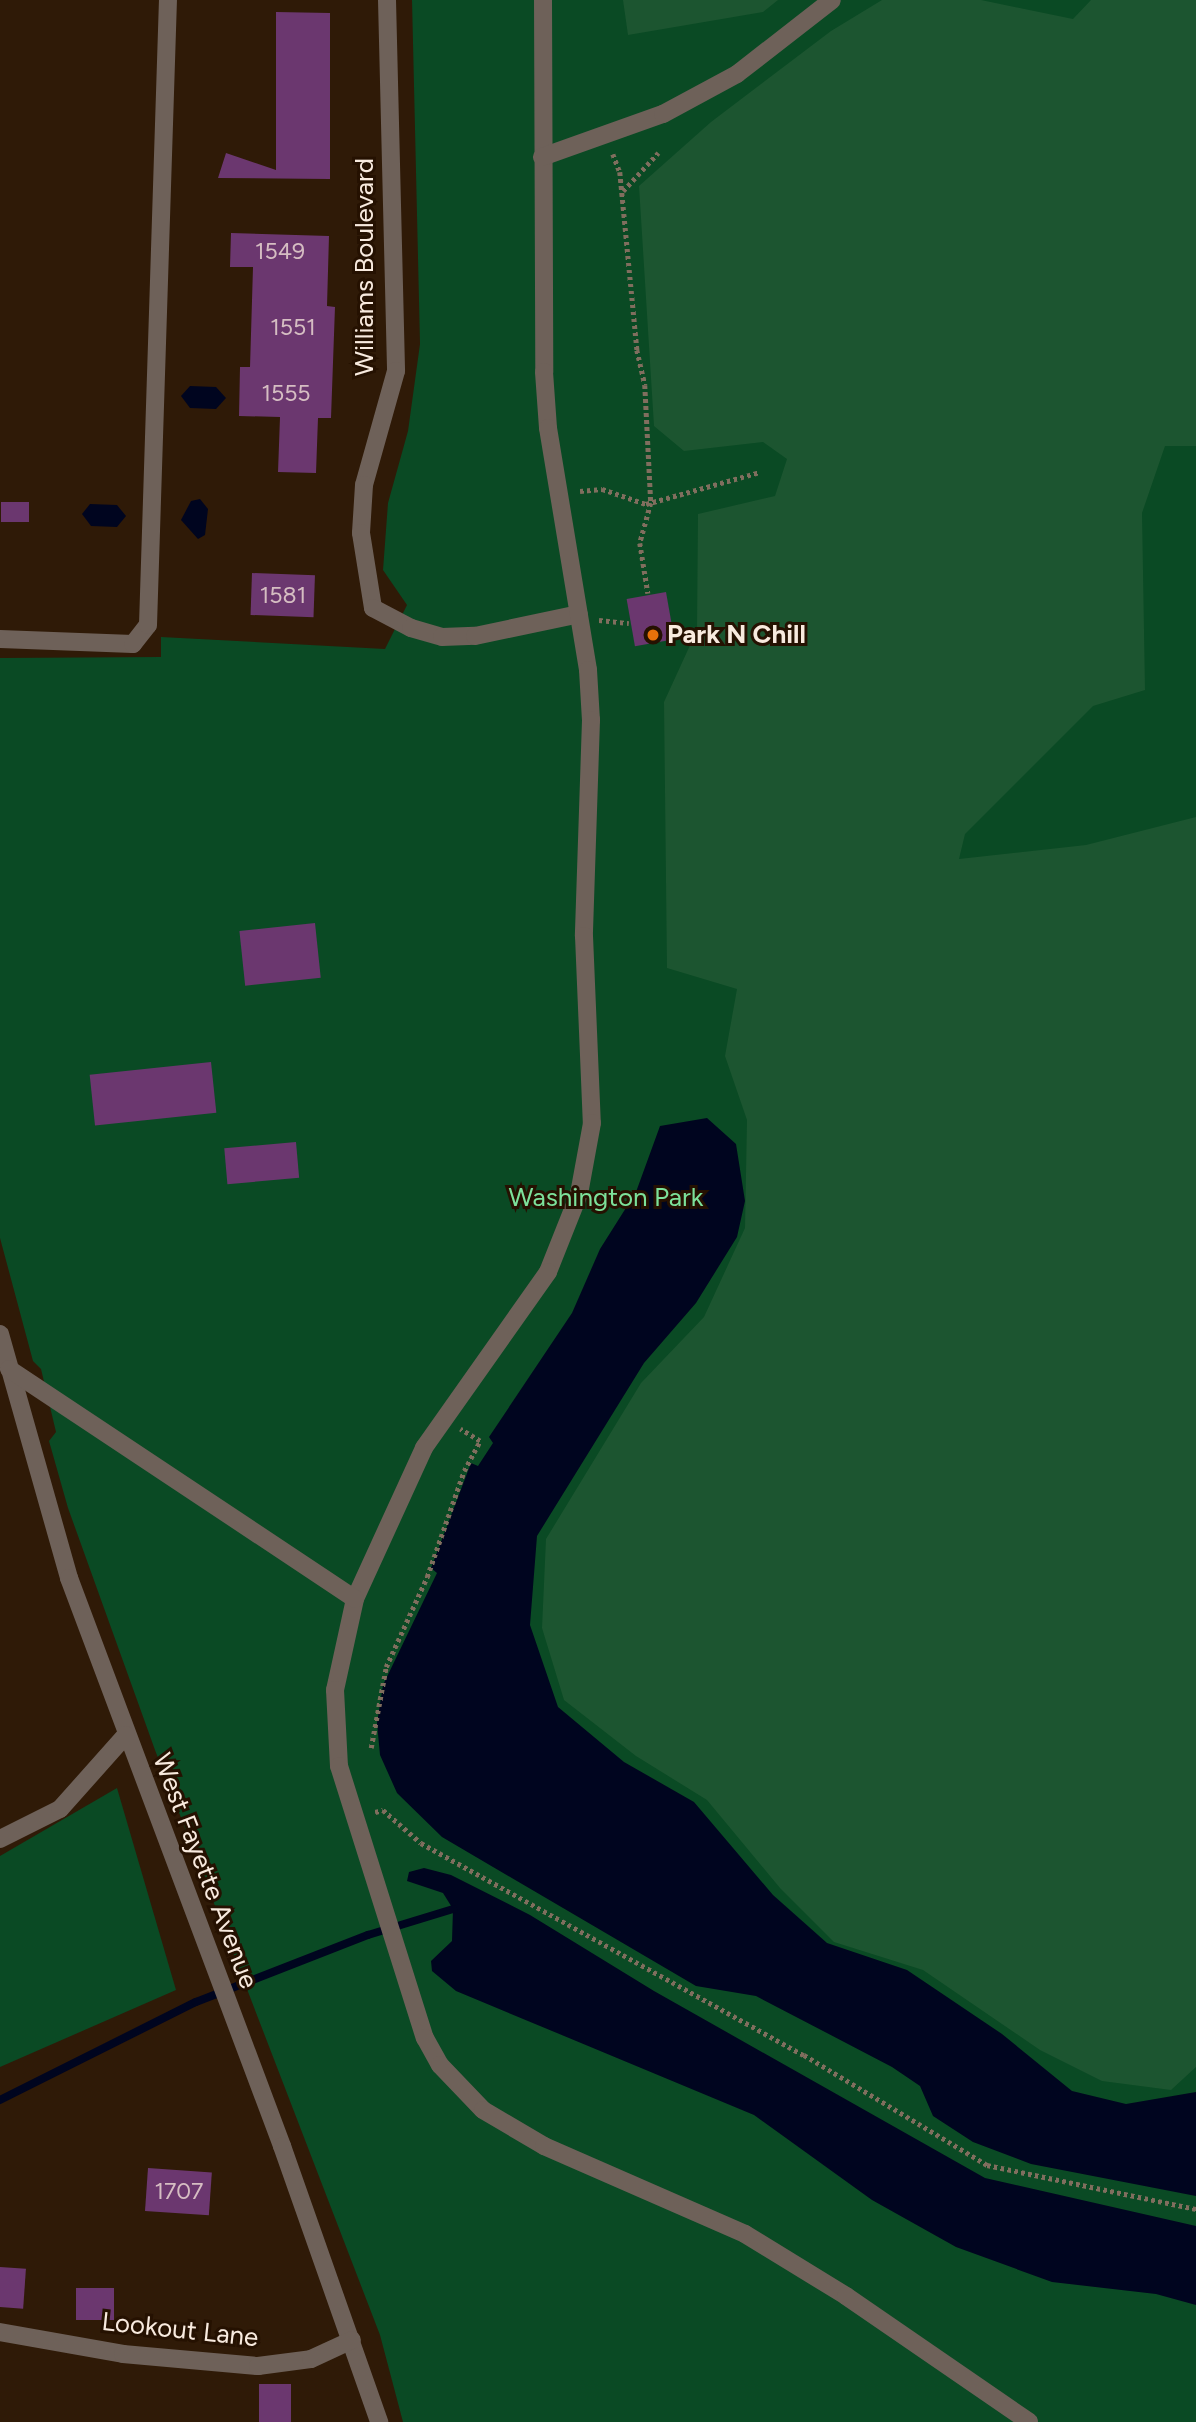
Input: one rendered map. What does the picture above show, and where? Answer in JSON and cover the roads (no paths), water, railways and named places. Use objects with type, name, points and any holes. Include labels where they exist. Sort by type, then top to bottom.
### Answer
[{"type":"street","points":[[0,639],[133,644],[148,625],[169,0]]},
{"type":"street","name":"Williams Boulevard","points":[[387,0],[396,371],[364,485],[360,533],[373,608],[411,628],[442,637],[486,635],[587,617]]},
{"type":"street","points":[[543,0],[542,156],[548,428],[587,617],[591,720],[584,936],[592,1123],[579,1194],[548,1272],[424,1448],[355,1599],[335,1690],[335,1744],[381,1905],[425,2038],[440,2065],[483,2110],[533,2140],[745,2234],[846,2296],[1029,2422]]},
{"type":"street","points":[[542,156],[663,114],[737,74],[832,0]]},
{"type":"street","name":"West Fayette Avenue","points":[[0,1334],[4,1368],[69,1578],[352,2340],[379,2422]]},
{"type":"street","points":[[4,1368],[355,1599]]},
{"type":"street","points":[[0,1839],[60,1809],[126,1735]]},
{"type":"street","name":"Lookout Lane","points":[[0,2332],[123,2354],[258,2367],[311,2359],[352,2340]]},
{"type":"water","points":[[190,386],[216,387],[226,398],[216,409],[190,408],[181,396]]},
{"type":"water","points":[[200,499],[208,509],[205,535],[198,539],[181,520],[191,501]]},
{"type":"water","points":[[90,504],[117,505],[126,516],[117,527],[91,526],[82,514]]},
{"type":"water","points":[[707,1118],[736,1144],[745,1201],[737,1237],[696,1303],[644,1363],[537,1536],[530,1625],[558,1707],[624,1762],[694,1802],[773,1895],[827,1943],[907,1970],[1002,2034],[1072,2091],[1126,2104],[1196,2092],[1196,2196],[1031,2164],[973,2142],[933,2116],[920,2086],[892,2067],[756,1996],[696,1986],[442,1837],[397,1793],[380,1755],[377,1723],[383,1685],[437,1573],[431,1568],[471,1463],[478,1466],[493,1443],[489,1437],[572,1313],[600,1249],[636,1192],[660,1126]]},
{"type":"water","points":[[424,1868],[451,1875],[530,1915],[654,1991],[985,2178],[1196,2226],[1196,2305],[1156,2294],[1052,2282],[956,2247],[872,2200],[754,2115],[456,1991],[432,1971],[431,1961],[452,1941],[453,1909],[443,1893],[407,1881],[409,1872]]},
{"type":"waterway","points":[[0,2100],[196,2002],[368,1935],[453,1909]]},
{"type":"place","name":"Park N Chill","points":[[653,635]]},
{"type":"park label","name":"Washington Park","points":[[606,1198]]}]
